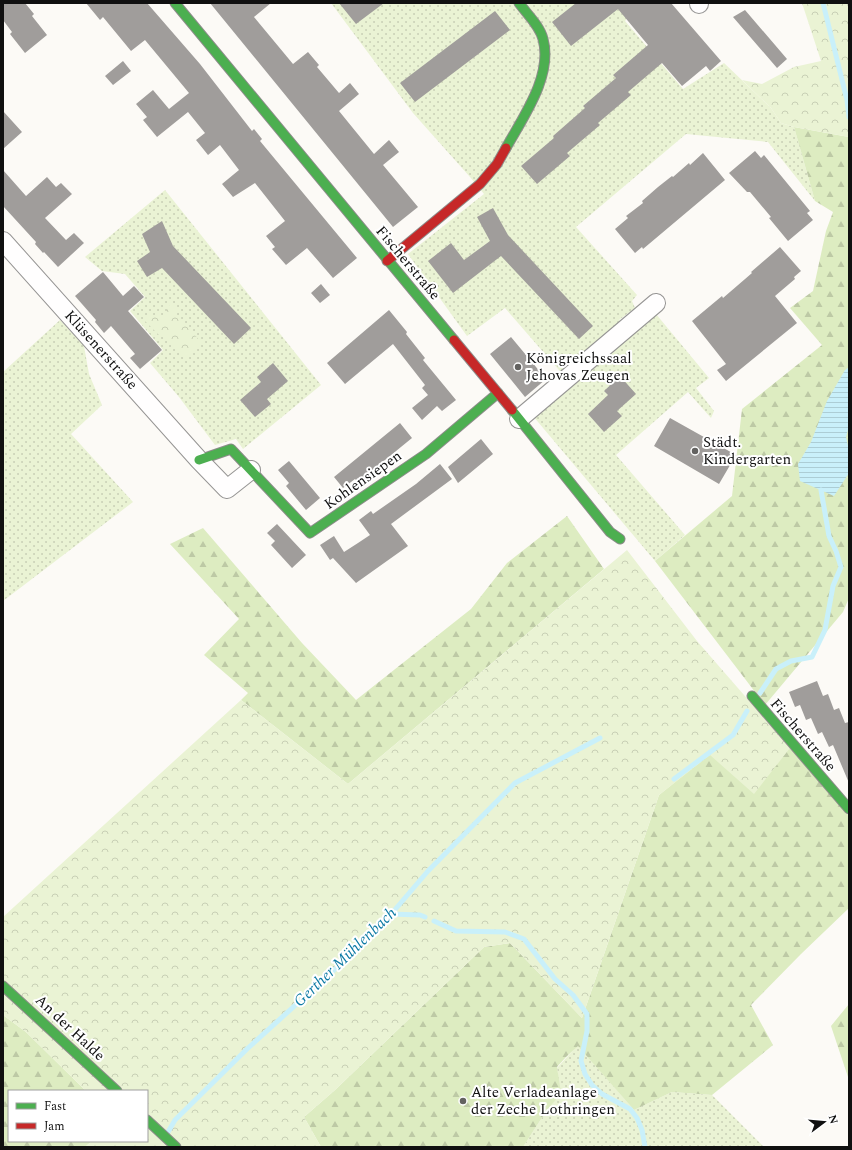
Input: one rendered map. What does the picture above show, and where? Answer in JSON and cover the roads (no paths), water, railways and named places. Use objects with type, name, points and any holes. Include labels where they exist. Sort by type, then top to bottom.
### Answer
[{"type":"street","name":"Fischerstraße","points":[[175,3],[387,261],[498,393],[610,532],[620,539]]},
{"type":"street","points":[[387,261],[480,184],[497,164],[536,93],[543,71],[543,38],[536,25],[519,3]]},
{"type":"street","name":"Klüsenerstraße","points":[[3,241],[199,460],[227,489],[251,470]]},
{"type":"street","points":[[519,419],[656,303]]},
{"type":"street","name":"Kohlensiepen","points":[[251,470],[310,533],[426,454],[498,393]]},
{"type":"street","points":[[199,460],[231,449],[251,470]]},
{"type":"street","name":"Fischerstraße","points":[[752,696],[849,809]]},
{"type":"street","name":"An der Halde","points":[[3,986],[116,1090]]},
{"type":"street","points":[[148,1121],[176,1147]]},
{"type":"water","points":[[849,367],[849,426],[846,437],[849,450],[849,473],[834,496],[800,481],[798,464],[811,442],[827,401],[845,370]]},
{"type":"waterway","name":"Gerther Mühlenbach","points":[[823,3],[847,100],[849,117]]},
{"type":"waterway","name":"Gerther Mühlenbach","points":[[760,693],[776,669],[791,661],[812,657],[825,630],[833,586],[841,567],[829,536],[821,490]]},
{"type":"waterway","name":"Gerther Mühlenbach","points":[[674,779],[733,735],[747,711]]},
{"type":"waterway","name":"Gerther Mühlenbach","points":[[168,1132],[175,1120],[247,1049],[375,933],[428,871],[515,783],[600,738]]},
{"type":"waterway","points":[[390,914],[420,915],[425,917]]},
{"type":"waterway","points":[[434,921],[456,931],[505,932],[524,939],[555,979],[573,995],[587,1014],[587,1031],[581,1061],[585,1074],[592,1085],[602,1094],[630,1109],[637,1118],[642,1130],[645,1147]]},
{"type":"place","name":"Königreichssaal Jehovas Zeugen","points":[[518,367]]},
{"type":"place","name":"Städt. Kindergarten","points":[[695,451]]},
{"type":"place","name":"Alte Verladeanlage der Zeche Lothringen","points":[[463,1101]]}]
